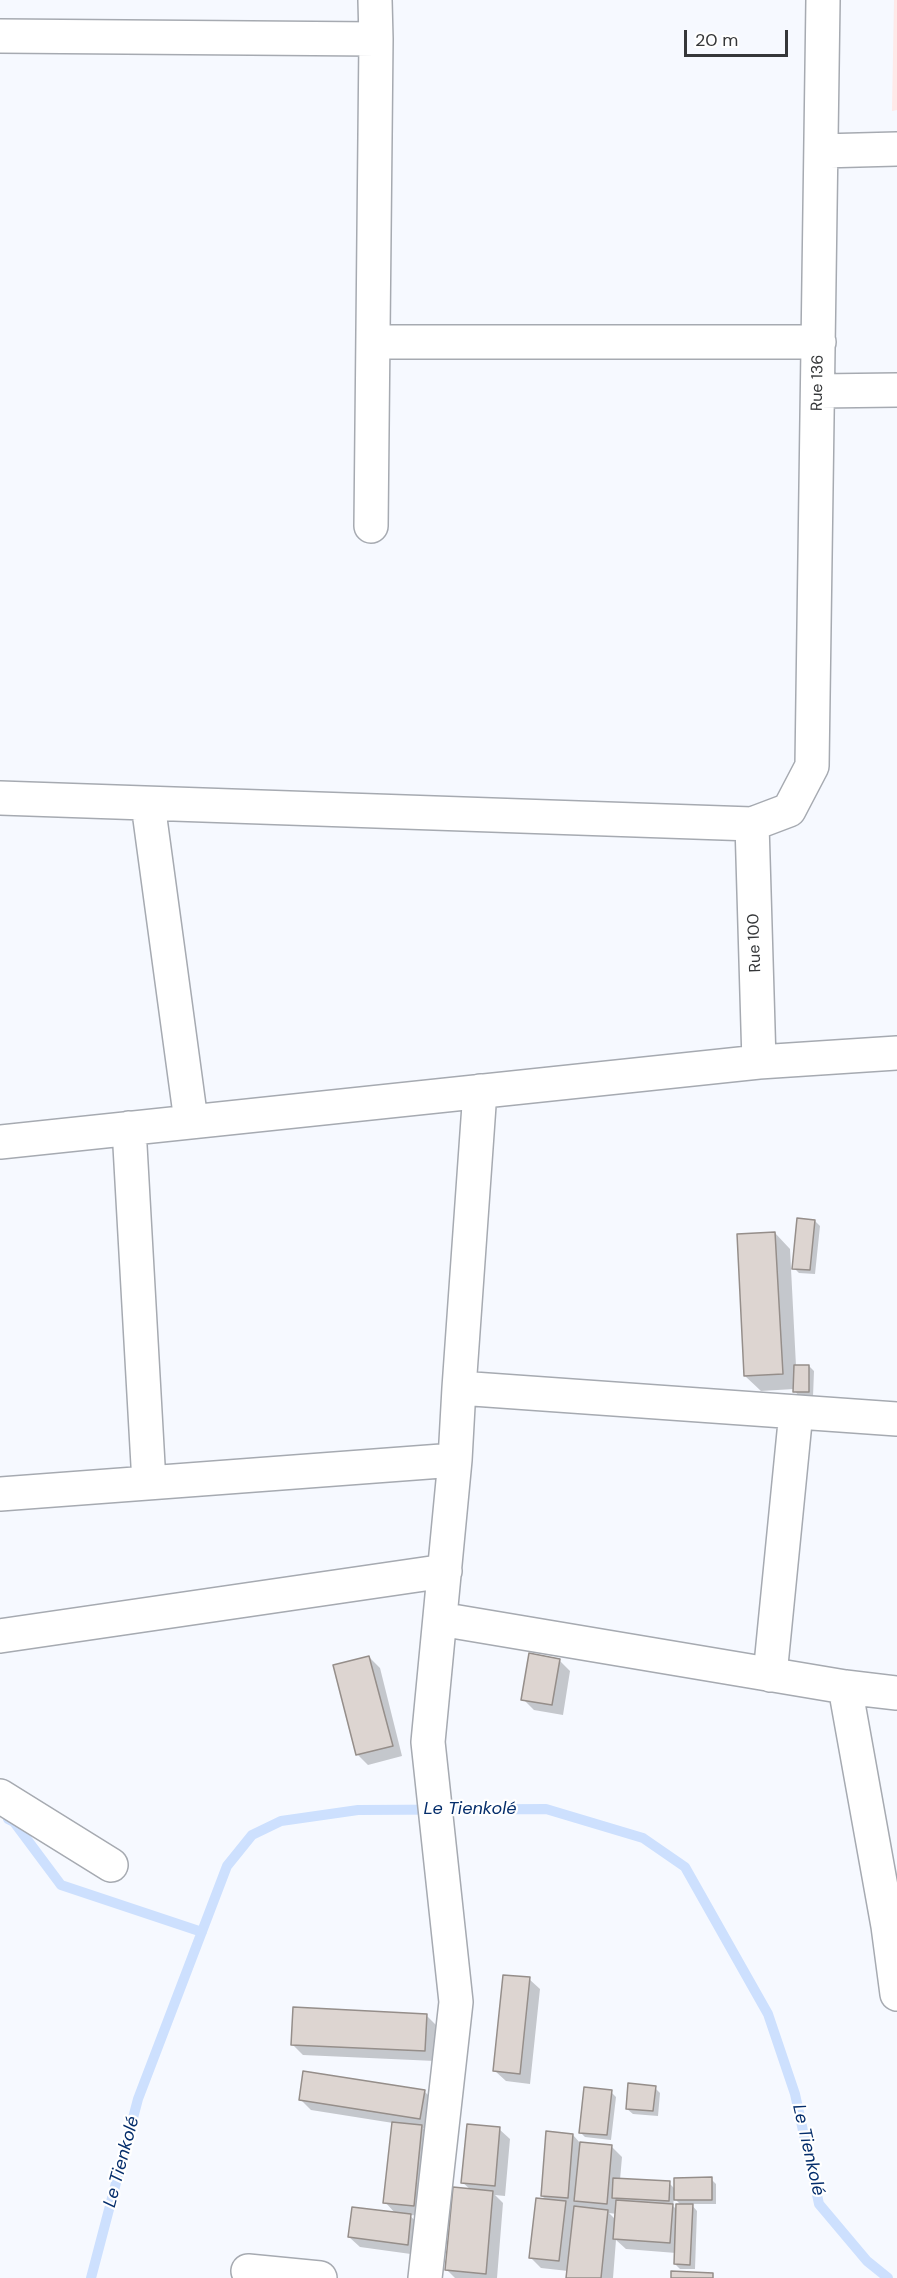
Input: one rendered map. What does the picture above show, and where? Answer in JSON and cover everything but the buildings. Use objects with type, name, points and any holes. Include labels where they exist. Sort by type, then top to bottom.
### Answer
[{"type":"street","points":[[370,526],[375,0]]},
{"type":"street","name":"Rue 136","points":[[752,824],[789,810],[812,766],[823,0]]},
{"type":"street","points":[[0,36],[376,39]]},
{"type":"street","points":[[821,151],[897,149]]},
{"type":"street","points":[[373,342],[819,342]]},
{"type":"street","points":[[818,391],[897,390]]},
{"type":"street","points":[[0,798],[752,824]]},
{"type":"street","points":[[148,804],[191,1121]]},
{"type":"street","name":"Rue 100","points":[[752,824],[759,1062]]},
{"type":"street","points":[[0,1142],[759,1062],[897,1053]]},
{"type":"street","points":[[425,2278],[456,2002],[428,1742],[455,1460],[480,1091]]},
{"type":"street","points":[[129,1128],[149,1483]]},
{"type":"street","points":[[459,1388],[897,1419]]},
{"type":"street","points":[[770,1675],[796,1412]]},
{"type":"street","points":[[0,1494],[455,1460]]},
{"type":"street","points":[[0,1636],[445,1571]]},
{"type":"street","points":[[440,1619],[770,1675],[897,1693]]},
{"type":"street","points":[[845,1687],[892,1926],[897,1994]]},
{"type":"street","points":[[0,1796],[111,1864]]},
{"type":"street","points":[[248,2271],[320,2278]]},
{"type":"shaded area","points":[[894,0],[897,0],[897,110],[892,111]]},
{"type":"waterway","name":"Le Tienkolé","points":[[91,2278],[138,2099],[227,1866],[252,1835],[281,1821],[358,1810],[546,1809],[643,1838],[685,1867],[768,2014],[795,2094],[819,2204],[867,2261],[888,2278]]},
{"type":"waterway","points":[[8,1819],[14,1822],[61,1885],[202,1932]]}]
